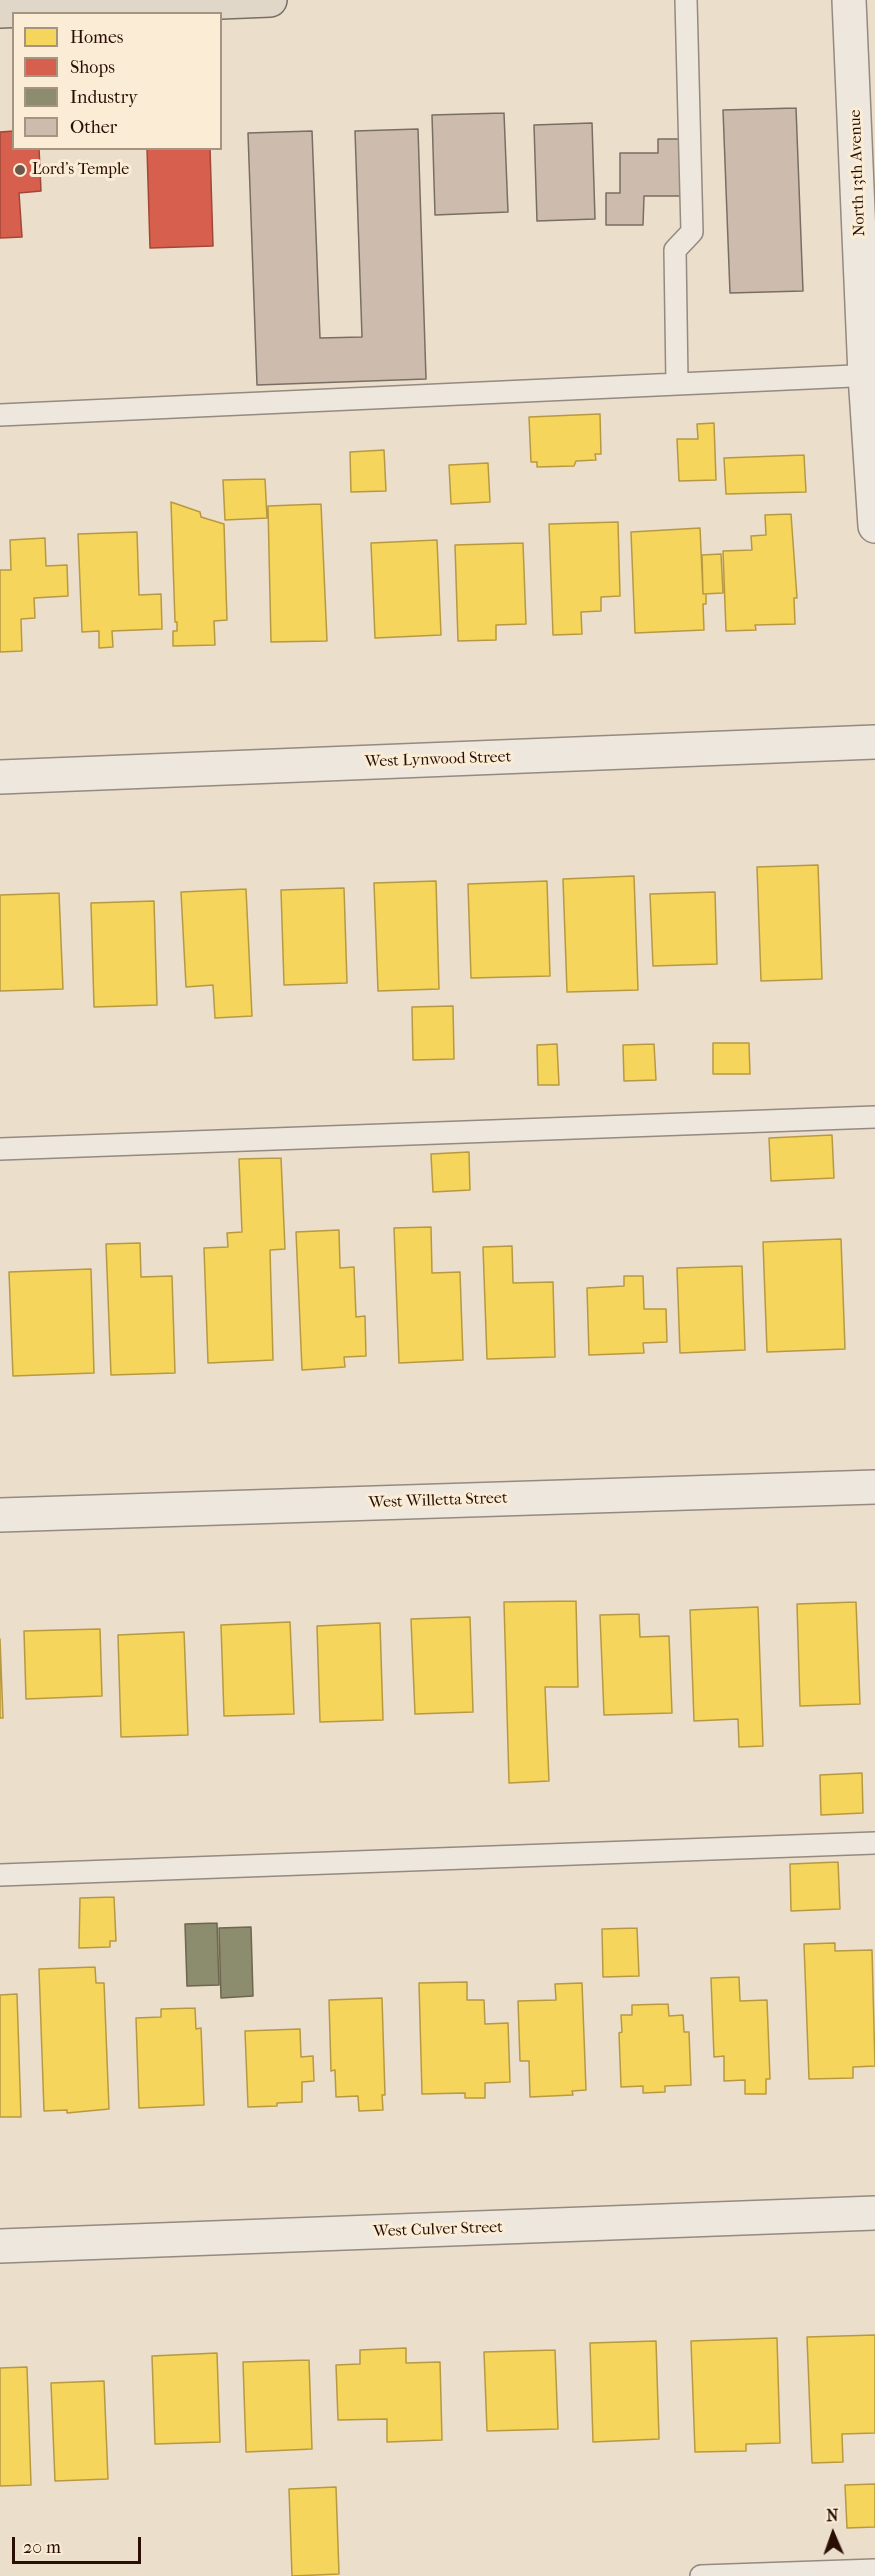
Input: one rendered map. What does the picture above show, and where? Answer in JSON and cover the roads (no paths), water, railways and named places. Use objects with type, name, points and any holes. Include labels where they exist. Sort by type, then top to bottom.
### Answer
[{"type":"main road","points":[[0,11],[270,0]]},
{"type":"street","name":"North 13th Avenue","points":[[849,0],[870,375],[875,526]]},
{"type":"street","name":"West Lynwood Street","points":[[0,777],[875,742]]},
{"type":"street","name":"West Willetta Street","points":[[0,1515],[875,1488]]},
{"type":"street","name":"West Culver Street","points":[[0,2246],[875,2213]]},
{"type":"lane","points":[[676,383],[675,250],[692,232],[686,0]]},
{"type":"lane","points":[[0,415],[870,375]]},
{"type":"lane","points":[[0,1149],[875,1117]]},
{"type":"lane","points":[[0,1875],[875,1843]]},
{"type":"lane","points":[[701,2576],[875,2570]]},
{"type":"place","name":"Lord's Temple","points":[[20,170]]}]
